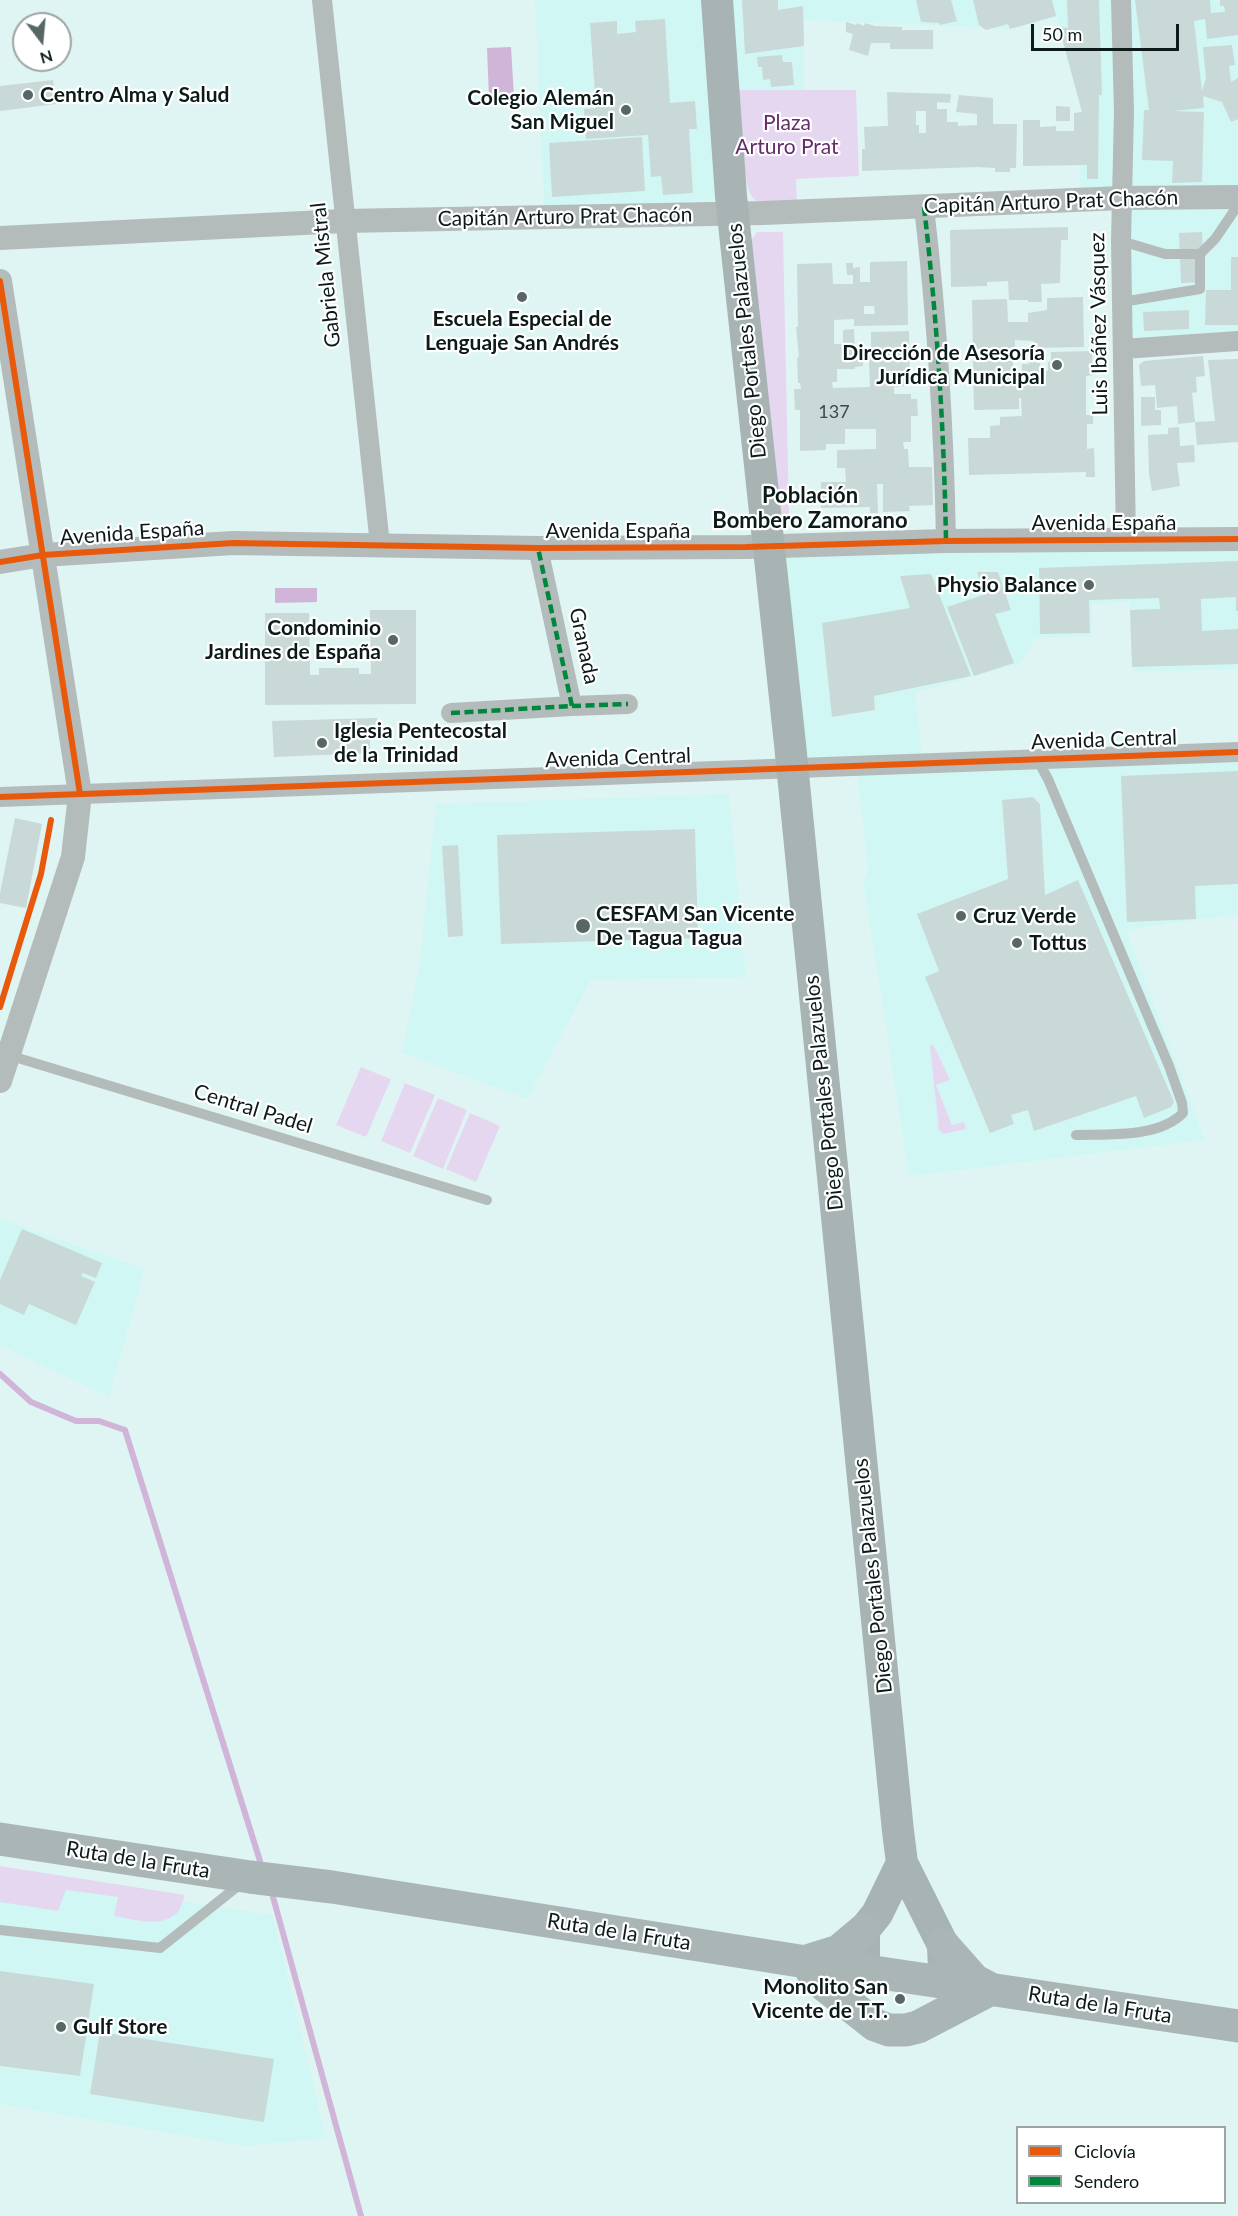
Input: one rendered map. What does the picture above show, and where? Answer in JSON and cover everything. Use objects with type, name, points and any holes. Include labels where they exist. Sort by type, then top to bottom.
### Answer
[{"type":"highway","name":"Ruta de la Fruta","points":[[0,1839],[250,1877],[332,1887],[806,1962],[1238,2026]]},
{"type":"highway","points":[[864,1930],[839,1951],[806,1962],[818,1980],[875,2025],[889,2030],[906,2030],[929,2022],[991,1989]]},
{"type":"highway","points":[[943,1945],[974,1980],[991,1989]]},
{"type":"highway","points":[[863,1970],[861,1991],[875,2025]]},
{"type":"highway","points":[[929,2022],[942,2000],[944,1982]]},
{"type":"main road","name":"Diego Portales Palazuelos","points":[[717,0],[733,214],[792,768],[902,1863]]},
{"type":"main road","points":[[863,1970],[864,1930],[877,1914],[902,1863]]},
{"type":"main road","points":[[902,1863],[943,1945],[944,1982]]},
{"type":"street","name":"Gabriela Mistral","points":[[322,0],[380,545]]},
{"type":"street","name":"Luis Ibáñez Vásquez","points":[[1121,0],[1124,112],[1121,241],[1126,540]]},
{"type":"street","name":"Capitán Arturo Prat Chacón","points":[[0,238],[344,220],[733,214],[1122,198],[1238,196]]},
{"type":"street","points":[[924,207],[931,263],[944,445],[946,541]]},
{"type":"street","points":[[0,281],[80,794],[73,857],[0,1081]]},
{"type":"street","points":[[1123,349],[1238,341]]},
{"type":"street","name":"Avenida España","points":[[0,562],[43,555],[233,543],[538,548],[1238,539]]},
{"type":"street","name":"Granada","points":[[451,712],[572,706],[538,548]]},
{"type":"street","points":[[572,706],[628,704]]},
{"type":"street","name":"Avenida Central","points":[[0,797],[1238,752]]},
{"type":"lane","points":[[1121,241],[1165,254],[1200,254],[1215,239],[1238,205]]},
{"type":"lane","points":[[1122,302],[1200,289],[1200,254]]},
{"type":"lane","points":[[1037,759],[1048,779],[1182,1102],[1183,1113],[1158,1128],[1126,1133],[1076,1135]]},
{"type":"lane","name":"Central Padel","points":[[9,1055],[487,1200]]},
{"type":"lane","points":[[0,1930],[160,1948],[250,1877]]},
{"type":"shaded area","name":"Colegio Alemán San Miguel","points":[[535,0],[702,0],[722,200],[544,208]]},
{"type":"shaded area","points":[[728,0],[1238,0],[1238,339],[1123,349],[1122,199],[1079,201],[1081,109],[1056,17],[1010,29],[804,20],[804,90],[737,90]]},
{"type":"shaded area","points":[[511,47],[514,97],[489,98],[487,48]]},
{"type":"shaded area","points":[[1238,539],[1238,669],[1133,672],[1130,602],[1092,604],[1092,636],[1035,638],[1021,663],[915,693],[923,763],[792,768],[771,563],[805,543]]},
{"type":"shaded area","points":[[275,588],[317,588],[317,602],[275,603]]},
{"type":"shaded area","points":[[1238,759],[1238,914],[1126,930],[1205,1140],[909,1176],[863,880],[868,870],[857,772]]},
{"type":"shaded area","name":"CESFAM San Vicente De Tagua Tagua","points":[[729,794],[746,977],[591,980],[527,1099],[402,1053],[420,961],[436,804]]},
{"type":"shaded area","points":[[0,1219],[145,1269],[109,1397],[0,1345]]},
{"type":"shaded area","points":[[0,1874],[273,1915],[326,2138],[244,2146],[0,2104]]},
{"type":"green space","name":"Plaza Arturo Prat","points":[[737,90],[856,90],[859,176],[796,179],[797,203],[769,204],[755,200],[750,193],[744,166]]},
{"type":"green space","points":[[757,232],[783,232],[789,517],[781,517],[751,240]]},
{"type":"green space","points":[[933,1044],[950,1080],[936,1085],[952,1125],[964,1122],[966,1129],[943,1134],[939,1130],[930,1046]]},
{"type":"green space","points":[[361,1067],[391,1079],[366,1137],[336,1125]]},
{"type":"green space","points":[[405,1083],[435,1095],[410,1153],[381,1141]]},
{"type":"green space","points":[[438,1098],[467,1110],[443,1169],[413,1156]]},
{"type":"green space","points":[[470,1113],[500,1126],[476,1182],[446,1169]]},
{"type":"green space","points":[[0,1866],[185,1895],[178,1912],[156,1922],[114,1916],[118,1897],[66,1890],[58,1911],[0,1902]]},
{"type":"building","points":[[742,0],[778,0],[778,10],[803,6],[804,46],[745,54]]},
{"type":"building","points":[[916,0],[951,0],[957,21],[940,25],[939,23],[921,22]]},
{"type":"building","points":[[973,0],[1052,0],[1056,16],[1010,29],[1008,24],[986,30],[979,25]]},
{"type":"building","points":[[1067,0],[1099,0],[1102,95],[1099,95],[1098,179],[1087,179],[1087,165],[1023,166],[1023,120],[1040,120],[1040,127],[1056,126],[1056,131],[1074,131],[1074,113],[1082,112],[1059,27],[1068,28]]},
{"type":"building","points":[[1135,0],[1210,0],[1211,13],[1225,12],[1224,6],[1220,6],[1220,0],[1238,0],[1238,35],[1207,39],[1205,19],[1194,21],[1202,91],[1206,78],[1203,47],[1232,45],[1235,65],[1229,66],[1231,82],[1238,78],[1238,119],[1231,122],[1222,102],[1203,96],[1204,108],[1173,111],[1204,112],[1202,182],[1172,183],[1173,161],[1142,160],[1144,110],[1149,110]]},
{"type":"building","points":[[665,19],[670,103],[695,101],[697,129],[689,129],[693,193],[663,195],[661,176],[651,177],[648,135],[586,139],[584,109],[596,108],[590,23],[617,21],[617,34],[636,32],[635,21]]},
{"type":"building","points":[[846,22],[864,26],[865,23],[875,26],[902,27],[902,30],[933,30],[933,49],[890,49],[890,43],[871,43],[868,56],[849,50],[853,34],[846,32]]},
{"type":"building","points":[[782,55],[783,62],[792,62],[794,85],[771,87],[770,79],[763,80],[762,67],[758,67],[757,57]]},
{"type":"building","name":"Centro Alma y Salud","points":[[53,80],[56,104],[0,111],[0,86]]},
{"type":"building","points":[[887,92],[951,94],[950,103],[937,102],[937,109],[947,109],[947,122],[958,122],[958,126],[977,125],[977,114],[956,112],[959,95],[993,98],[993,124],[1017,124],[1016,168],[1010,168],[1010,172],[995,172],[995,168],[977,167],[862,171],[862,149],[865,149],[864,127],[888,126]],"holes":[[[916,111],[926,111],[926,133],[919,133],[919,125],[916,125]]]},
{"type":"building","points":[[1056,106],[1070,107],[1070,121],[1056,121]]},
{"type":"building","points":[[642,137],[645,191],[552,197],[549,143]]},
{"type":"building","points":[[1068,227],[1068,240],[1061,240],[1060,283],[1041,284],[1042,302],[1009,300],[1008,281],[987,282],[987,286],[951,287],[950,230]]},
{"type":"building","points":[[1202,232],[1204,282],[1181,283],[1179,233]]},
{"type":"building","points":[[1231,257],[1238,257],[1238,325],[1205,325],[1206,290],[1231,290]]},
{"type":"building","points":[[907,261],[908,325],[854,326],[854,319],[834,320],[834,344],[843,344],[843,330],[854,329],[855,356],[871,356],[871,332],[909,331],[910,386],[894,387],[894,394],[911,394],[911,399],[917,399],[918,416],[911,416],[911,442],[903,442],[904,449],[908,449],[909,467],[932,467],[933,505],[909,506],[910,511],[883,512],[883,484],[877,484],[878,513],[870,513],[870,507],[821,508],[821,482],[846,482],[845,468],[837,468],[837,450],[876,449],[876,429],[845,429],[845,444],[826,444],[826,450],[800,451],[800,410],[795,410],[794,389],[801,389],[798,383],[797,357],[799,358],[796,327],[798,327],[797,264],[832,263],[833,284],[853,284],[853,275],[847,275],[846,263],[853,263],[853,268],[860,267],[860,282],[870,282],[870,262]],"holes":[[[864,306],[874,306],[875,314],[864,314]],[[869,361],[870,387],[833,388],[832,382],[837,382],[837,369],[855,369],[855,367],[863,366],[863,362]]]},
{"type":"building","points":[[1083,297],[1084,347],[1034,348],[1034,341],[1015,340],[1015,348],[977,349],[977,354],[973,355],[972,300],[1007,299],[1008,322],[1028,322],[1028,313],[1047,310],[1047,298]]},
{"type":"building","points":[[1189,310],[1189,329],[1144,331],[1143,312]]},
{"type":"building","points":[[1092,351],[1093,375],[1086,376],[1086,415],[1093,415],[1093,424],[1087,424],[1087,449],[1094,448],[1095,477],[1086,477],[1086,472],[969,475],[968,438],[990,438],[990,426],[1000,425],[1000,417],[1022,416],[1021,398],[1019,398],[1019,409],[974,410],[973,361],[1013,361],[1013,372],[1022,372],[1022,364],[1029,364],[1029,353],[1036,353],[1036,363],[1040,363],[1040,371],[1048,371],[1051,352]]},
{"type":"building","points":[[1203,356],[1205,376],[1196,377],[1197,392],[1192,393],[1195,422],[1178,424],[1177,406],[1157,408],[1155,385],[1141,386],[1139,365],[1144,361]]},
{"type":"building","points":[[1238,359],[1238,442],[1197,445],[1195,422],[1215,421],[1208,360]]},
{"type":"building","points":[[1141,397],[1155,397],[1155,410],[1161,410],[1161,425],[1141,426]]},
{"type":"building","points":[[1179,427],[1180,446],[1194,445],[1195,462],[1177,463],[1180,486],[1152,491],[1148,435],[1168,434],[1168,428]]},
{"type":"building","points":[[1238,561],[1238,611],[1236,611],[1236,597],[1201,599],[1202,631],[1238,629],[1238,664],[1132,667],[1130,610],[1160,609],[1159,598],[1089,600],[1090,633],[1040,634],[1039,568]]},
{"type":"building","points":[[977,572],[998,572],[1011,610],[995,614],[1014,663],[974,676],[947,607],[986,594]]},
{"type":"building","points":[[931,574],[971,676],[874,696],[875,710],[832,717],[822,623],[910,608],[900,576]]},
{"type":"building","name":"Condominio Jardines de España","points":[[370,610],[416,610],[416,704],[265,705],[265,613],[309,613],[310,675],[319,675],[319,668],[359,668],[359,674],[371,674]]},
{"type":"building","name":"Iglesia Pentecostal de la Trinidad","points":[[377,718],[377,732],[370,733],[370,753],[274,757],[272,721]]},
{"type":"building","points":[[1238,771],[1238,884],[1195,886],[1196,919],[1127,922],[1121,776]]},
{"type":"building","name":"Tottus","points":[[1033,797],[1040,804],[1045,895],[1078,880],[1174,1102],[1171,1107],[1144,1118],[1136,1096],[1034,1131],[1028,1110],[1011,1115],[1014,1124],[990,1133],[925,977],[939,971],[917,914],[1008,879],[1002,800]]},
{"type":"building","points":[[15,818],[42,824],[26,908],[0,903]]},
{"type":"building","points":[[695,829],[698,938],[501,944],[497,835]]},
{"type":"building","points":[[458,845],[463,936],[448,937],[442,846]]},
{"type":"building","points":[[22,1229],[102,1263],[96,1278],[83,1273],[81,1276],[95,1282],[76,1325],[29,1304],[24,1315],[0,1304],[0,1280]]},
{"type":"building","points":[[0,1971],[94,1984],[80,2076],[0,2066]]},
{"type":"building","points":[[100,2032],[274,2059],[264,2122],[90,2094]]},
{"type":"waterway","points":[[0,1374],[31,1402],[76,1421],[99,1421],[125,1430],[260,1861]]},
{"type":"waterway","points":[[273,1897],[361,2216]]},
{"type":"marked path","points":[[924,207],[939,374],[946,541]]},
{"type":"marked path","points":[[451,713],[572,706],[538,548]]},
{"type":"marked path","points":[[572,706],[628,704]]},
{"type":"cycle path","points":[[0,281],[80,794]]},
{"type":"cycle path","points":[[0,562],[43,555],[233,543],[538,548],[1238,539]]},
{"type":"cycle path","points":[[0,797],[1238,752]]},
{"type":"cycle path","points":[[0,1007],[41,874],[51,820]]},
{"type":"place","name":"Centro Alma y Salud","points":[[28,95]]},
{"type":"place","name":"Colegio Alemán San Miguel","points":[[626,110]]},
{"type":"place","name":"Escuela Especial de Lenguaje San Andrés","points":[[522,297]]},
{"type":"place","name":"Dirección de Asesoría Jurídica Municipal","points":[[1057,365]]},
{"type":"place","name":"Physio Balance","points":[[1089,585]]},
{"type":"place","name":"Condominio Jardines de España","points":[[393,640]]},
{"type":"place","name":"Iglesia Pentecostal de la Trinidad","points":[[322,743]]},
{"type":"place","name":"Cruz Verde","points":[[961,916]]},
{"type":"place","name":"CESFAM San Vicente De Tagua Tagua","points":[[583,926]]},
{"type":"place","name":"Tottus","points":[[1017,943]]},
{"type":"place","name":"Monolito San Vicente de T.T.","points":[[900,1999]]},
{"type":"place","name":"Gulf Store","points":[[61,2027]]},
{"type":"district","name":"Población Bombero Zamorano","points":[[810,508]]}]
